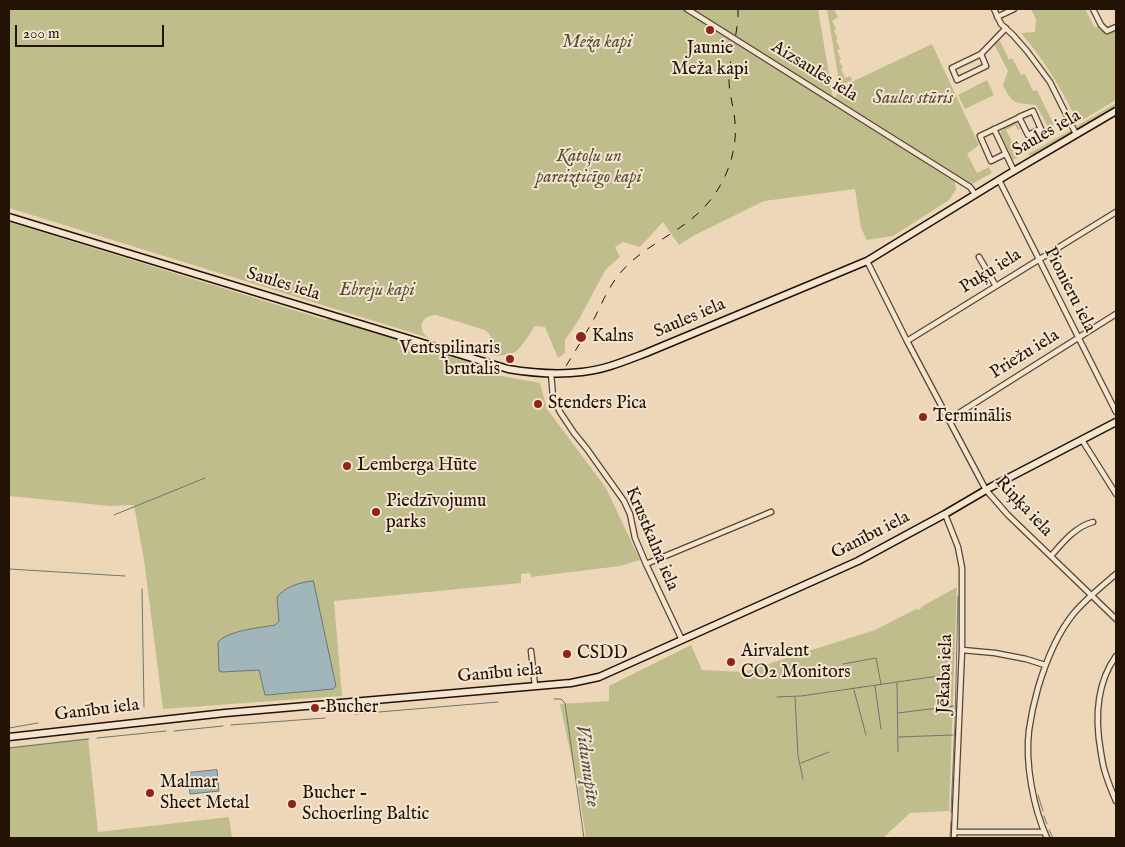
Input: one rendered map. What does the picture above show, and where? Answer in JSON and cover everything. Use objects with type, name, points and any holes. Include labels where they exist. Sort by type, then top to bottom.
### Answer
[{"type":"street","name":"Aizsaules iela","points":[[687,9],[970,187],[975,194]]},
{"type":"street","points":[[994,9],[1001,24],[1012,32],[1050,82],[1076,134]]},
{"type":"street","points":[[997,17],[1014,9]]},
{"type":"street","points":[[1093,9],[1101,25],[1107,31],[1116,26]]},
{"type":"street","points":[[981,54],[986,66],[957,80],[952,68],[981,54],[1006,28]]},
{"type":"street","points":[[1005,154],[991,161],[980,136],[1019,117],[1033,111],[1041,129],[1028,135],[1019,117]]},
{"type":"street","name":"Saules iela","points":[[9,217],[508,369],[551,373],[582,372],[617,364],[867,261],[975,194],[1116,111]]},
{"type":"street","points":[[994,129],[1014,171]]},
{"type":"street","name":"Pionieru iela","points":[[999,180],[1116,412]]},
{"type":"street","name":"Puķu iela","points":[[907,341],[1116,212]]},
{"type":"street","points":[[979,257],[996,286]]},
{"type":"street","name":"Riņķa iela","points":[[867,261],[986,490],[1008,515],[1116,620]]},
{"type":"street","name":"Priežu iela","points":[[948,420],[1116,314]]},
{"type":"street","name":"Krustkalna iela","points":[[551,373],[553,397],[560,412],[624,501],[646,564],[682,640]]},
{"type":"street","name":"Ganību iela","points":[[9,737],[177,717],[570,683],[598,677],[858,561],[986,490],[1116,422]]},
{"type":"street","points":[[1082,440],[1116,493]]},
{"type":"street","points":[[646,564],[771,512]]},
{"type":"street","name":"Jēkaba iela","points":[[945,514],[958,547],[962,568],[962,650],[954,838]]},
{"type":"street","points":[[1051,556],[1076,529],[1093,522]]},
{"type":"street","points":[[1046,838],[1030,782],[1029,732],[1032,710],[1045,665],[1063,629],[1073,614],[1091,595],[1116,574]]},
{"type":"street","points":[[962,650],[995,653],[1045,665]]},
{"type":"street","points":[[531,651],[536,686]]},
{"type":"street","points":[[1116,656],[1107,670],[1100,691],[1097,713],[1104,771],[1116,801]]},
{"type":"street","points":[[955,832],[1044,832]]},
{"type":"green space","points":[[9,9],[818,9],[834,104],[955,182],[956,190],[949,200],[893,236],[867,240],[861,228],[855,189],[764,201],[693,236],[679,245],[663,222],[640,247],[623,242],[615,247],[620,257],[606,269],[578,321],[565,340],[565,353],[558,358],[545,327],[535,326],[517,351],[512,354],[483,354],[479,353],[485,351],[488,343],[491,344],[490,336],[485,330],[436,315],[427,317],[422,324],[422,331],[429,338],[9,208]]},
{"type":"green space","points":[[827,9],[834,9],[838,17],[832,21],[836,29],[834,31],[840,49],[837,50],[843,68],[841,69],[845,78],[850,76],[852,80],[842,85],[839,81]]},
{"type":"green space","points":[[1031,9],[1085,9],[1095,28],[1098,26],[1107,33],[1116,30],[1116,100],[1074,125],[1069,115],[1073,113],[1062,92],[1043,62],[1021,33],[1035,32],[1036,19]]},
{"type":"green space","points":[[1000,41],[1009,60],[1012,58],[1021,75],[1025,74],[1033,91],[1037,90],[1054,125],[1048,127],[1036,105],[1019,103],[1009,96],[1003,85],[1008,71],[994,44]]},
{"type":"green space","name":"Saules stūris","points":[[932,44],[979,145],[967,154],[977,173],[989,167],[992,173],[972,184],[835,98],[841,87]]},
{"type":"green space","points":[[987,80],[994,95],[965,109],[958,95]]},
{"type":"green space","points":[[1116,103],[1116,108],[1077,130],[1077,126]]},
{"type":"green space","points":[[1016,122],[1020,129],[1018,130],[1015,125],[1006,130],[1015,148],[1027,142],[1030,150],[1013,160],[1000,133],[1003,128]]},
{"type":"green space","points":[[1071,130],[1071,134],[1037,154],[1029,156],[1028,154]]},
{"type":"green space","points":[[1048,132],[1050,139],[1033,149],[1031,148],[1029,142]]},
{"type":"green space","name":"Piedzīvojumu parks","points":[[9,222],[326,320],[329,318],[480,364],[490,374],[540,383],[547,409],[606,488],[640,560],[620,566],[531,577],[530,573],[521,574],[521,583],[334,601],[342,696],[163,709],[144,560],[134,505],[110,506],[9,496]]},
{"type":"green space","points":[[957,587],[949,811],[910,813],[883,838],[586,838],[579,793],[560,704],[609,701],[609,686],[691,645],[702,670],[743,672],[875,630],[916,609],[922,608]]},
{"type":"green space","points":[[88,738],[98,832],[229,817],[232,838],[9,838],[9,747]]},
{"type":"water","points":[[313,581],[336,686],[333,689],[265,695],[259,670],[219,671],[218,642],[237,632],[275,625],[279,621],[277,597],[284,590],[293,586]]},
{"type":"water","points":[[217,770],[219,791],[190,794],[188,773]]},
{"type":"waterway","points":[[114,515],[205,478]]},
{"type":"waterway","points":[[9,569],[125,576]]},
{"type":"waterway","points":[[142,589],[144,707]]},
{"type":"waterway","points":[[951,813],[958,596]]},
{"type":"waterway","points":[[843,664],[876,658],[881,684]]},
{"type":"waterway","points":[[777,697],[801,696],[952,674]]},
{"type":"waterway","points":[[897,683],[898,752]]},
{"type":"waterway","points":[[875,686],[881,729]]},
{"type":"waterway","points":[[854,690],[866,735]]},
{"type":"waterway","points":[[795,697],[798,756],[803,779]]},
{"type":"waterway","name":"Vidumupīte","points":[[554,699],[561,699],[565,703],[584,838]]},
{"type":"waterway","points":[[355,714],[498,702]]},
{"type":"waterway","points":[[898,713],[954,706]]},
{"type":"waterway","points":[[231,725],[325,718]]},
{"type":"waterway","points":[[9,728],[38,723]]},
{"type":"waterway","points":[[174,731],[223,726]]},
{"type":"waterway","points":[[97,738],[166,731]]},
{"type":"waterway","points":[[899,737],[953,735]]},
{"type":"waterway","points":[[9,748],[89,739]]},
{"type":"waterway","points":[[801,763],[829,752]]},
{"type":"waterway","points":[[1038,795],[1043,811]]},
{"type":"waterway","points":[[1044,816],[1047,824]]},
{"type":"waterway","points":[[950,838],[951,821]]},
{"type":"waterway","points":[[1049,830],[1053,838]]},
{"type":"railway","points":[[566,366],[618,276],[630,263],[677,230],[705,207],[713,197],[726,173],[731,161],[735,135],[729,80],[738,9]]},
{"type":"place","name":"Jaunie Meža kapi","points":[[710,30]]},
{"type":"place","name":"Kalns","points":[[581,337]]},
{"type":"place","name":"Ventspilinaris brutalis","points":[[510,359]]},
{"type":"place","name":"Stenders Pica","points":[[538,404]]},
{"type":"place","name":"Terminālis","points":[[923,417]]},
{"type":"place","name":"Lemberga Hūte","points":[[347,466]]},
{"type":"place","name":"Piedzīvojumu parks","points":[[376,512]]},
{"type":"place","name":"CSDD","points":[[567,654]]},
{"type":"place","name":"Airvalent CO2 Monitors","points":[[731,662]]},
{"type":"place","name":"Bucher","points":[[315,708]]},
{"type":"place","name":"Malmar Sheet Metal","points":[[150,793]]},
{"type":"place","name":"Bucher - Schoerling Baltic","points":[[292,804]]},
{"type":"park label","name":"Meža kapi","points":[[597,43]]},
{"type":"park label","name":"Katoļu un pareizticīgo kapi","points":[[589,167]]},
{"type":"park label","name":"Ebreju kapi","points":[[377,291]]}]
